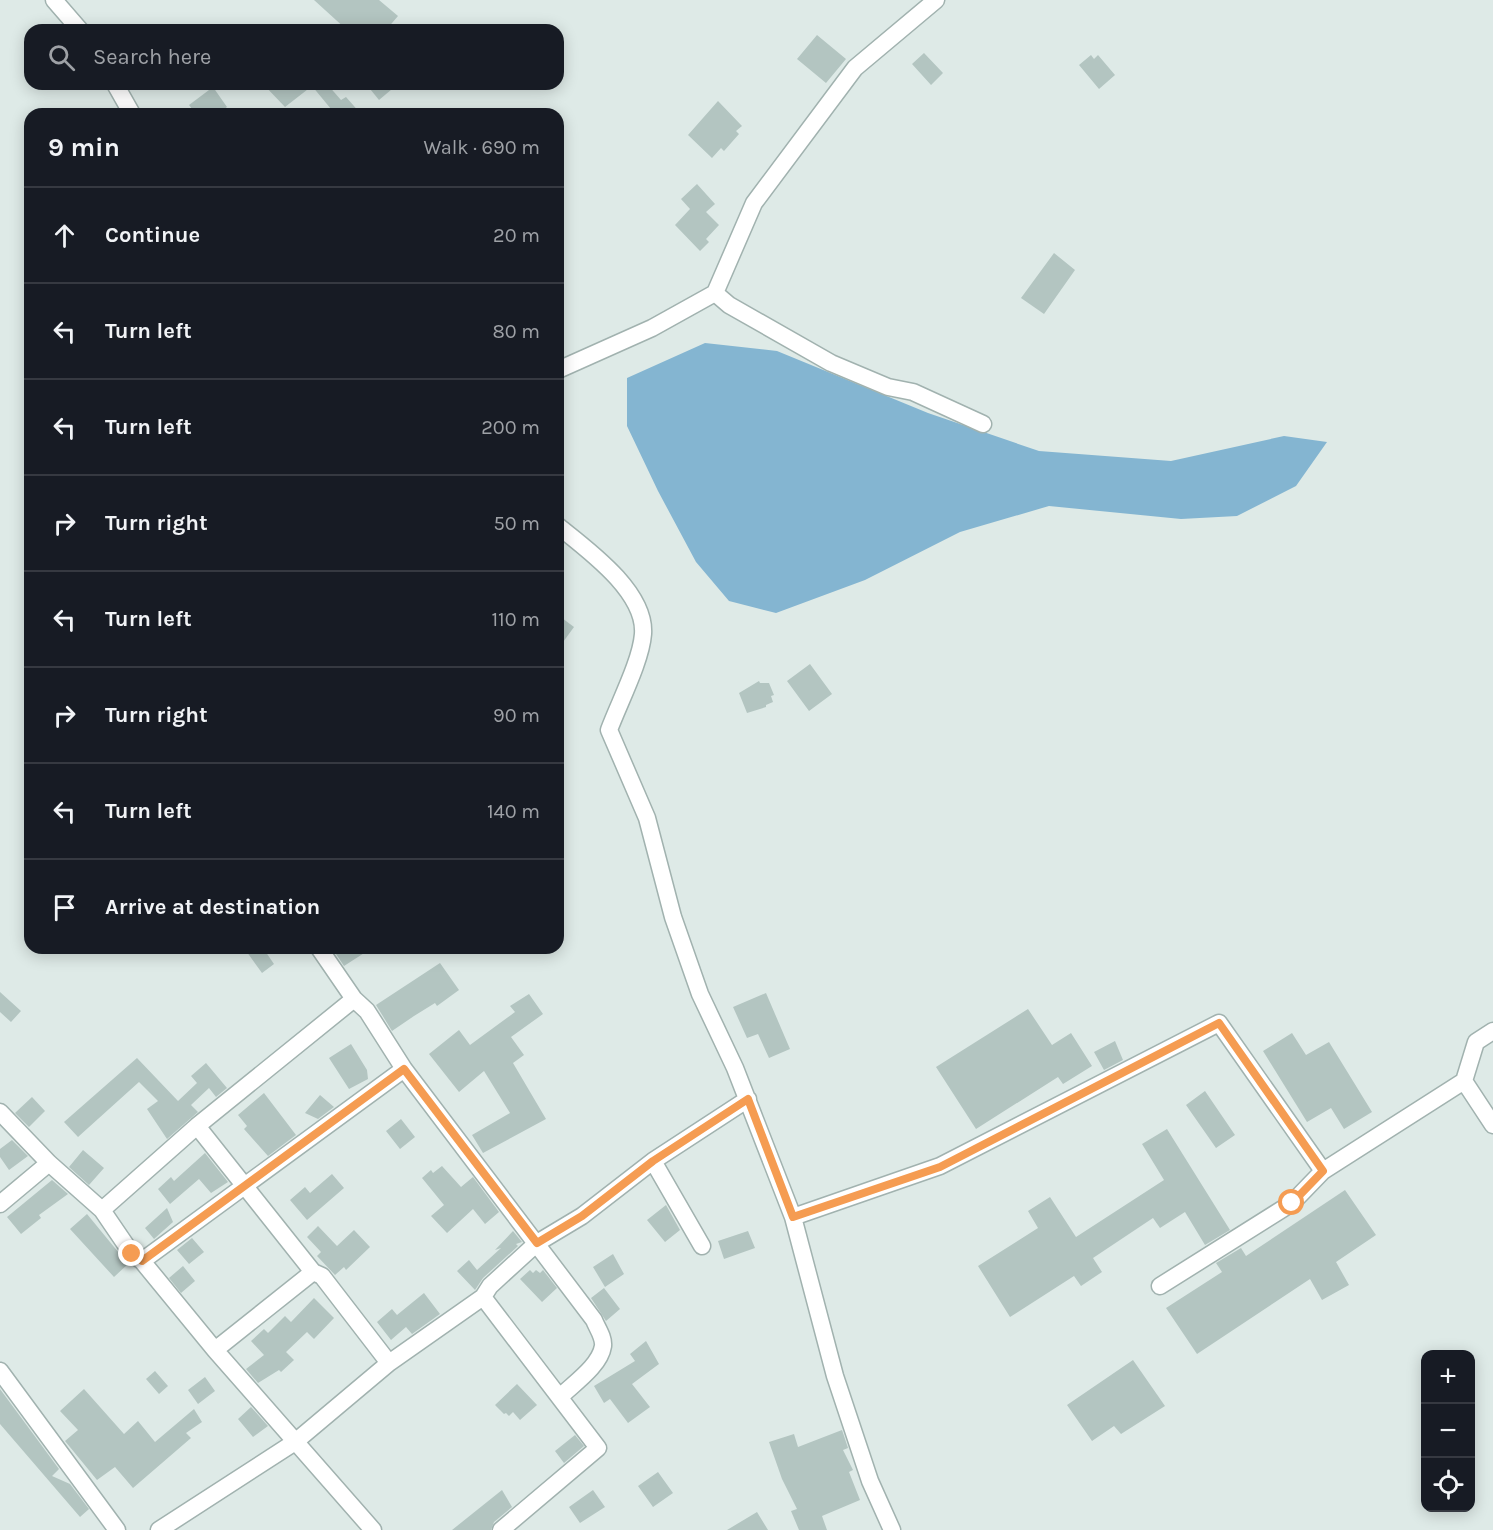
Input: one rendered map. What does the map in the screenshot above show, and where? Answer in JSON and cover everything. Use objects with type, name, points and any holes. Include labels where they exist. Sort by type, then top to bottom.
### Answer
[{"type":"street","points":[[54,0],[75,24]]},
{"type":"street","points":[[564,367],[652,328],[715,293],[754,203],[855,68],[936,0]]},
{"type":"street","points":[[118,90],[129,108]]},
{"type":"street","points":[[715,293],[729,305],[831,363],[888,387],[913,392],[983,424]]},
{"type":"street","points":[[564,531],[592,553],[620,582],[641,612],[643,635],[638,657],[609,730],[647,819],[673,917],[700,994],[748,1099],[793,1217],[835,1376],[870,1481],[892,1530]]},
{"type":"street","points":[[323,954],[354,999],[367,1011],[404,1069],[594,1320],[602,1339],[603,1348],[596,1360],[560,1396]]},
{"type":"street","points":[[102,1210],[196,1126],[354,999]]},
{"type":"street","points":[[793,1217],[940,1167],[1219,1023],[1323,1171]]},
{"type":"street","points":[[1160,1286],[1292,1203],[1323,1171],[1464,1081],[1476,1042],[1493,1031]]},
{"type":"street","points":[[142,1261],[404,1069]]},
{"type":"street","points":[[1464,1081],[1493,1125]]},
{"type":"street","points":[[159,1530],[295,1442],[388,1363],[483,1297],[490,1286],[537,1243],[582,1216],[653,1161],[748,1099]]},
{"type":"street","points":[[0,1112],[49,1163],[102,1210],[132,1254],[142,1261],[215,1350],[373,1530]]},
{"type":"street","points":[[196,1126],[313,1272],[322,1276],[388,1363]]},
{"type":"street","points":[[653,1161],[702,1246]]},
{"type":"street","points":[[0,1204],[49,1163]]},
{"type":"street","points":[[215,1350],[313,1272]]},
{"type":"street","points":[[483,1297],[598,1448],[501,1530]]},
{"type":"street","points":[[0,1371],[117,1530]]},
{"type":"water","points":[[705,343],[777,351],[928,413],[1039,451],[1171,461],[1284,436],[1327,442],[1296,486],[1237,516],[1181,519],[1049,506],[960,532],[865,580],[776,613],[729,601],[696,562],[627,426],[627,378]]},
{"type":"building","points":[[314,0],[379,0],[398,16],[391,24],[340,24]]},
{"type":"building","points":[[817,35],[846,59],[826,83],[797,59]]},
{"type":"building","points":[[924,53],[943,73],[931,85],[912,64]]},
{"type":"building","points":[[1091,55],[1094,59],[1098,55],[1115,75],[1099,89],[1079,65]]},
{"type":"building","points":[[209,90],[215,90],[227,107],[191,108],[189,105]]},
{"type":"building","points":[[269,90],[307,90],[285,107]]},
{"type":"building","points":[[315,90],[332,90],[341,100],[346,97],[356,108],[330,108]]},
{"type":"building","points":[[371,90],[391,90],[379,100]]},
{"type":"building","points":[[718,101],[742,126],[736,131],[739,134],[724,151],[721,148],[712,158],[688,135]]},
{"type":"building","points":[[697,184],[715,204],[706,212],[719,225],[706,239],[709,242],[700,251],[675,225],[690,209],[681,199]]},
{"type":"building","points":[[1054,253],[1075,270],[1044,314],[1021,298]]},
{"type":"building","points":[[564,620],[574,627],[564,641]]},
{"type":"building","points":[[810,664],[832,694],[809,711],[787,681]]},
{"type":"building","points":[[759,681],[769,683],[774,695],[771,696],[773,702],[766,707],[747,713],[739,693]]},
{"type":"building","points":[[248,954],[267,954],[274,964],[262,973]]},
{"type":"building","points":[[336,954],[363,954],[344,966]]},
{"type":"building","points":[[440,963],[459,990],[437,1006],[435,1003],[392,1031],[376,1005]]},
{"type":"building","points":[[0,992],[21,1011],[11,1022],[0,1012]]},
{"type":"building","points":[[766,993],[790,1049],[769,1058],[758,1034],[747,1038],[733,1007]]},
{"type":"building","points":[[529,994],[543,1014],[511,1037],[524,1055],[513,1063],[546,1119],[483,1153],[472,1135],[510,1113],[484,1071],[459,1092],[429,1054],[459,1030],[470,1045],[515,1012],[510,1006]]},
{"type":"building","points":[[1028,1009],[1052,1045],[1071,1033],[1092,1066],[1063,1084],[1058,1077],[976,1129],[936,1067]]},
{"type":"building","points":[[1292,1033],[1306,1055],[1329,1042],[1372,1112],[1344,1129],[1331,1108],[1307,1122],[1263,1051]]},
{"type":"building","points":[[1115,1041],[1123,1060],[1104,1070],[1094,1052]]},
{"type":"building","points":[[351,1044],[367,1070],[368,1079],[349,1089],[329,1058]]},
{"type":"building","points":[[137,1058],[178,1101],[197,1083],[191,1076],[206,1063],[227,1088],[216,1097],[209,1088],[191,1105],[198,1112],[167,1139],[147,1109],[158,1101],[139,1082],[78,1137],[64,1122]]},
{"type":"building","points":[[1205,1091],[1235,1135],[1216,1148],[1186,1105]]},
{"type":"building","points":[[264,1093],[296,1135],[268,1156],[244,1129],[247,1126],[238,1115]]},
{"type":"building","points":[[320,1095],[334,1107],[318,1119],[305,1113]]},
{"type":"building","points":[[32,1097],[45,1111],[29,1127],[15,1113]]},
{"type":"building","points":[[401,1119],[415,1137],[400,1149],[386,1131]]},
{"type":"building","points":[[1167,1129],[1230,1230],[1205,1245],[1185,1212],[1160,1228],[1153,1218],[1093,1258],[1102,1272],[1081,1286],[1074,1276],[1010,1317],[978,1266],[1038,1228],[1028,1211],[1050,1197],[1076,1237],[1164,1180],[1142,1144]]},
{"type":"building","points":[[12,1140],[28,1156],[9,1170],[0,1157],[0,1149]]},
{"type":"building","points":[[83,1150],[104,1168],[89,1185],[69,1167]]},
{"type":"building","points":[[205,1153],[228,1182],[211,1193],[199,1179],[170,1204],[158,1189],[171,1177],[174,1181]]},
{"type":"building","points":[[442,1166],[461,1187],[473,1177],[499,1212],[485,1224],[473,1209],[447,1233],[431,1216],[444,1205],[422,1178],[431,1170],[433,1173]]},
{"type":"building","points":[[332,1174],[344,1188],[307,1220],[290,1200],[305,1187],[310,1193]]},
{"type":"building","points":[[52,1180],[68,1194],[39,1215],[41,1218],[21,1234],[7,1217]]},
{"type":"building","points":[[1345,1190],[1376,1235],[1336,1262],[1349,1285],[1322,1300],[1310,1279],[1197,1354],[1166,1308],[1222,1272],[1216,1263],[1241,1248],[1246,1256]]},
{"type":"building","points":[[666,1205],[680,1230],[665,1242],[647,1220]]},
{"type":"building","points":[[167,1208],[173,1222],[154,1239],[145,1228]]},
{"type":"building","points":[[87,1214],[128,1264],[114,1277],[70,1229]]},
{"type":"building","points":[[318,1226],[337,1246],[354,1230],[370,1247],[346,1270],[344,1267],[335,1275],[317,1256],[321,1252],[307,1237]]},
{"type":"building","points":[[513,1231],[522,1242],[516,1244],[518,1246],[483,1278],[475,1290],[457,1271],[469,1260],[477,1270],[501,1248],[495,1250]]},
{"type":"building","points":[[748,1231],[755,1248],[724,1259],[718,1241]]},
{"type":"building","points":[[192,1238],[204,1252],[189,1264],[177,1250]]},
{"type":"building","points":[[613,1254],[624,1274],[605,1287],[593,1267]]},
{"type":"building","points":[[183,1266],[195,1281],[181,1293],[169,1278]]},
{"type":"building","points":[[530,1270],[533,1273],[536,1270],[540,1273],[543,1270],[557,1288],[542,1302],[520,1279]]},
{"type":"building","points":[[604,1288],[620,1309],[606,1321],[591,1298]]},
{"type":"building","points":[[424,1293],[440,1314],[412,1334],[406,1327],[391,1340],[377,1322],[392,1309],[397,1315]]},
{"type":"building","points":[[314,1298],[334,1318],[314,1339],[307,1332],[286,1352],[294,1360],[281,1372],[279,1370],[258,1383],[246,1369],[264,1355],[251,1341],[264,1329],[268,1333],[285,1316],[291,1322]]},
{"type":"building","points":[[646,1341],[659,1364],[632,1384],[650,1407],[628,1423],[610,1399],[604,1403],[594,1386],[635,1361],[630,1354]]},
{"type":"building","points":[[1133,1360],[1165,1406],[1121,1434],[1114,1426],[1092,1441],[1067,1405]]},
{"type":"building","points":[[155,1371],[168,1386],[159,1394],[146,1379]]},
{"type":"building","points":[[205,1377],[215,1391],[198,1404],[188,1390]]},
{"type":"building","points":[[517,1384],[537,1405],[520,1420],[513,1412],[509,1416],[495,1405]]},
{"type":"building","points":[[0,1389],[59,1469],[52,1476],[70,1484],[89,1509],[80,1517],[0,1424]]},
{"type":"building","points":[[84,1389],[124,1434],[138,1421],[155,1442],[194,1409],[202,1422],[186,1433],[191,1438],[133,1488],[115,1467],[97,1480],[65,1441],[78,1430],[60,1411]]},
{"type":"building","points":[[251,1407],[268,1426],[253,1437],[238,1419]]},
{"type":"building","points":[[842,1430],[848,1448],[843,1450],[853,1470],[849,1472],[860,1500],[822,1516],[827,1530],[799,1530],[791,1511],[797,1509],[782,1479],[769,1442],[794,1434],[798,1447]]},
{"type":"building","points":[[575,1435],[584,1446],[564,1463],[555,1451]]},
{"type":"building","points":[[658,1472],[673,1493],[653,1507],[638,1486]]},
{"type":"building","points":[[502,1490],[512,1507],[494,1522],[491,1530],[452,1530]]},
{"type":"building","points":[[593,1490],[605,1507],[580,1523],[569,1507]]},
{"type":"building","points":[[757,1512],[768,1530],[727,1530]]},
{"type":"route","points":[[132,1254],[142,1261],[404,1069],[537,1243],[582,1216],[653,1161],[748,1099],[769,1149],[793,1217],[940,1167],[1219,1023],[1323,1171],[1292,1203]]}]
